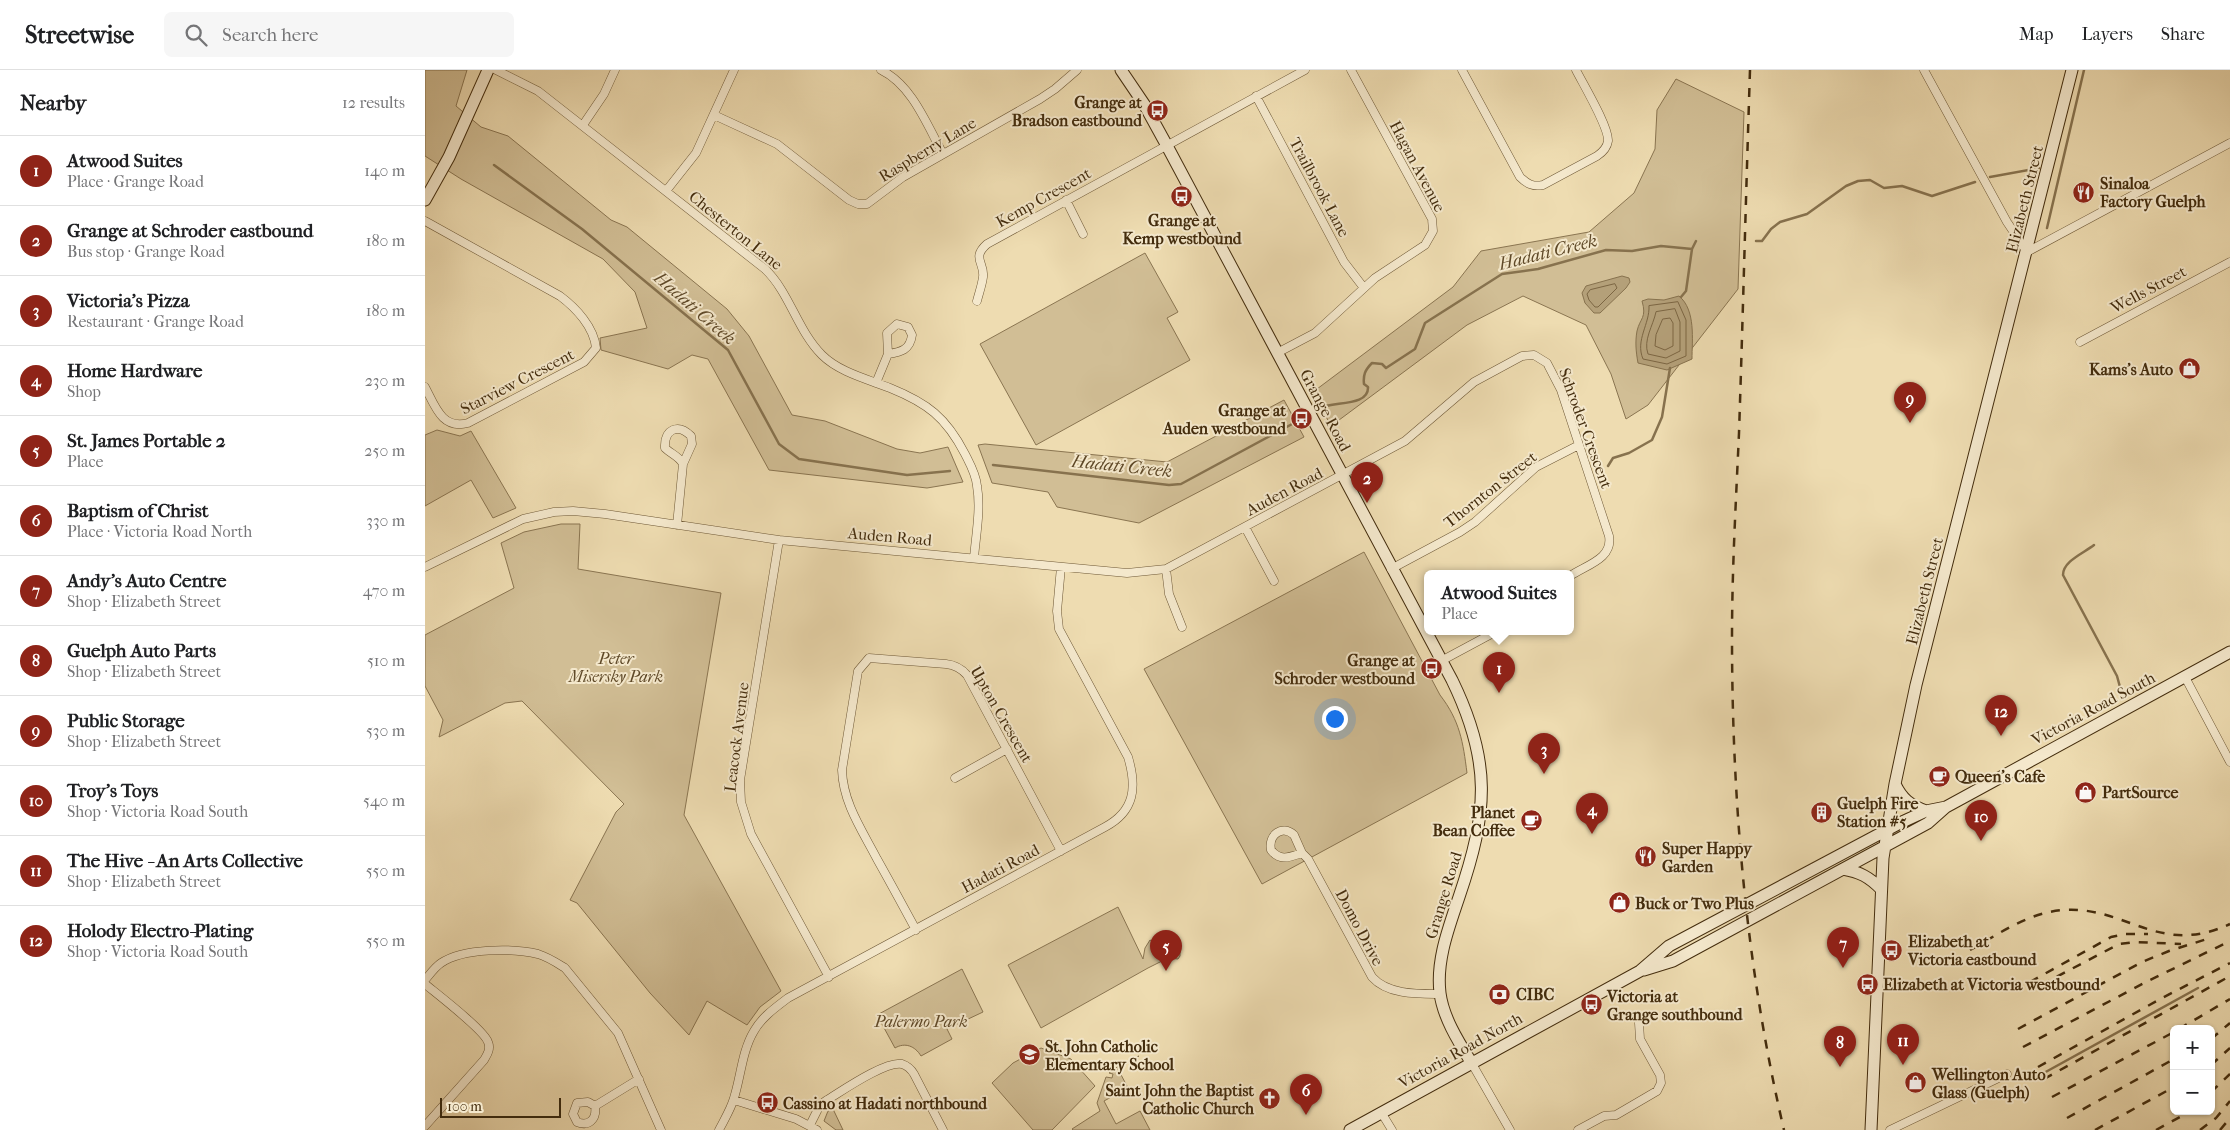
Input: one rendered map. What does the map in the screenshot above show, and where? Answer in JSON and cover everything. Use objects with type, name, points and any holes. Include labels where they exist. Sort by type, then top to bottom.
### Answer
[{"type":"main road","points":[[425,200],[449,157],[488,70]]},
{"type":"main road","name":"Grange Road","points":[[1121,70],[1144,104],[1166,144],[1424,630]]},
{"type":"main road","name":"Elizabeth Street","points":[[1871,1130],[1881,889],[1884,846],[1895,784],[1916,685],[2072,70]]},
{"type":"main road","name":"Grange Road","points":[[1427,635],[1463,704],[1475,737],[1481,768],[1482,788],[1476,842],[1443,947],[1439,970],[1440,994],[1447,1018],[1471,1062]]},
{"type":"main road","name":"Victoria Road South","points":[[1743,923],[1928,823],[1946,807],[2230,652]]},
{"type":"main road","points":[[1895,784],[1900,794],[1909,804],[1926,811]]},
{"type":"main road","name":"Victoria Road South","points":[[1741,908],[1887,830],[1926,811],[1946,807]]},
{"type":"main road","points":[[1843,869],[1859,872],[1872,880],[1881,889]]},
{"type":"main road","name":"Victoria Road North","points":[[1640,971],[1669,946],[1741,908]]},
{"type":"main road","name":"Victoria Road North","points":[[1350,1130],[1640,971],[1673,961],[1743,923]]},
{"type":"street","name":"Chesterton Lane","points":[[496,70],[538,91],[775,278],[807,335],[822,354],[836,366],[911,396],[941,416],[962,447],[972,467],[977,484],[978,503],[974,558]]},
{"type":"street","points":[[583,125],[604,94],[615,70]]},
{"type":"street","points":[[666,191],[696,153],[734,70]]},
{"type":"street","points":[[881,70],[896,80],[909,95],[943,154]]},
{"type":"street","name":"Raspberry Lane","points":[[714,116],[777,144],[849,200],[858,204],[867,204],[903,177],[1040,99],[1077,70]]},
{"type":"street","name":"Kemp Crescent","points":[[977,301],[984,275],[979,263],[981,249],[1166,144],[1305,70]]},
{"type":"street","name":"Hagan Avenue","points":[[1277,353],[1315,333],[1385,270],[1431,239],[1434,225],[1351,70]]},
{"type":"street","points":[[1462,70],[1520,177],[1527,184],[1535,186],[1543,185],[1597,156],[1605,150],[1608,143],[1606,129],[1576,70]]},
{"type":"street","points":[[1924,70],[2002,213],[2027,252],[2230,142]]},
{"type":"street","name":"Trailbrook Lane","points":[[1255,96],[1344,262],[1363,288]]},
{"type":"street","points":[[1066,200],[1083,234]]},
{"type":"street","name":"Starview Crescent","points":[[425,221],[560,296],[571,304],[591,330],[595,338],[596,348],[585,362],[461,425],[453,425],[445,420],[425,387]]},
{"type":"street","name":"Wells Street","points":[[2080,342],[2230,262]]},
{"type":"street","points":[[876,383],[887,354]]},
{"type":"street","name":"Schroder Crescent","points":[[1342,475],[1405,442],[1474,382],[1521,356],[1528,354],[1541,358],[1547,363],[1561,390],[1610,542],[1607,551],[1601,558],[1574,574]]},
{"type":"street","points":[[677,524],[683,464],[692,444],[691,436],[685,430],[676,428],[668,432],[665,448],[680,458],[683,464]]},
{"type":"street","name":"Thornton Street","points":[[1391,569],[1460,532],[1475,522],[1536,467],[1579,445]]},
{"type":"street","name":"Auden Road","points":[[425,568],[506,525],[554,512],[573,511],[677,524],[779,540],[1127,573],[1165,569],[1342,475]]},
{"type":"street","points":[[1245,527],[1274,581]]},
{"type":"street","name":"Leacock Avenue","points":[[779,540],[740,780],[741,802],[751,834],[829,977]]},
{"type":"street","name":"Hadati Road","points":[[719,1130],[734,1100],[746,1051],[754,1031],[765,1016],[788,998],[1111,824],[1123,814],[1130,802],[1133,789],[1133,773],[1128,757],[1059,629],[1057,610],[1061,567]]},
{"type":"street","points":[[1165,569],[1169,594],[1182,627]]},
{"type":"street","points":[[1441,661],[1489,635]]},
{"type":"street","name":"Upton Crescent","points":[[916,930],[846,798],[842,770],[859,670],[869,658],[876,657],[955,665],[967,675],[1061,851]]},
{"type":"street","points":[[2185,677],[2230,762]]},
{"type":"street","points":[[955,778],[1007,750]]},
{"type":"street","name":"Domo Drive","points":[[1302,853],[1285,858],[1278,856],[1271,850],[1271,838],[1280,831],[1291,832],[1297,838],[1302,853],[1309,860],[1377,983],[1383,987],[1410,993],[1440,994]]},
{"type":"street","points":[[425,980],[439,964],[461,954],[523,952],[548,958],[565,968],[615,1028],[661,1130]]},
{"type":"street","points":[[425,984],[480,1032],[488,1042],[489,1052],[425,1126]]},
{"type":"street","points":[[1578,1130],[1604,1116],[1616,1115],[1657,1091],[1661,1083],[1660,1075],[1640,1039],[1639,1023]]},
{"type":"street","points":[[1471,1062],[1510,1130]]},
{"type":"street","points":[[734,1100],[814,1128],[820,1104],[895,1064],[909,1067],[943,1130]]},
{"type":"street","points":[[1890,1130],[2007,1074]]},
{"type":"street","points":[[595,1106],[639,1079]]},
{"type":"street","points":[[1381,1112],[1391,1130]]},
{"type":"green space","points":[[425,70],[467,70],[456,106],[481,127],[508,136],[611,220],[627,227],[727,309],[749,336],[792,415],[825,421],[897,449],[920,453],[948,447],[963,482],[927,488],[769,470],[708,359],[692,355],[668,369],[601,350],[600,338],[647,328],[635,292],[603,259],[461,179],[425,156]]},
{"type":"green space","points":[[1676,79],[1744,112],[1738,289],[1648,405],[1626,419],[1611,374],[1586,325],[1523,296],[1467,325],[1331,426],[1313,392],[1453,287],[1481,251],[1589,232],[1634,193],[1655,149],[1657,110]]},
{"type":"green space","points":[[1145,253],[1178,312],[1167,318],[1190,360],[1036,445],[980,344]]},
{"type":"green space","points":[[1284,400],[1304,437],[1139,523],[1057,507],[1048,492],[992,483],[978,445],[985,444],[1167,462]]},
{"type":"green space","points":[[437,430],[460,436],[471,431],[516,508],[493,518],[471,480],[425,506],[425,435]]},
{"type":"green space","name":"Peter Misersky Park","points":[[561,524],[580,524],[578,569],[721,593],[684,815],[781,991],[760,1007],[747,1025],[707,1001],[689,1035],[650,993],[577,903],[570,900],[616,812],[624,804],[522,701],[505,703],[439,737],[443,720],[425,686],[425,635],[514,588],[501,543],[524,532]]},
{"type":"green space","points":[[1364,552],[1452,714],[1462,742],[1467,773],[1262,884],[1144,669]]},
{"type":"green space","points":[[1118,907],[1143,959],[1145,948],[1150,940],[1168,951],[1177,950],[1180,952],[1180,956],[1178,959],[1168,958],[1148,968],[1041,1028],[1008,965]]},
{"type":"green space","name":"Palermo Park","points":[[962,969],[983,1012],[947,1029],[952,1039],[921,1056],[916,1050],[906,1045],[895,1048],[877,1015]]},
{"type":"green space","points":[[1041,1048],[1071,1059],[1095,1086],[1052,1130],[1033,1130],[992,1083],[1013,1063]]},
{"type":"green space","points":[[1139,1056],[1118,1069],[1128,1088],[1104,1101],[1116,1124],[1140,1111],[1150,1130],[1073,1130],[1100,1111],[1097,1103],[1106,1077],[1112,1078],[1113,1074],[1109,1073]]},
{"type":"green space","points":[[833,1109],[843,1130],[836,1130],[824,1121],[828,1111]]},
{"type":"water","points":[[1622,276],[1629,278],[1630,282],[1626,288],[1600,313],[1594,313],[1585,303],[1582,293],[1586,286]]},
{"type":"water","points":[[1679,296],[1691,317],[1692,359],[1667,370],[1638,363],[1636,339],[1643,315],[1642,301],[1648,299],[1664,300]]},
{"type":"waterway","points":[[2047,228],[2084,70]]},
{"type":"waterway","name":"Hadati Creek","points":[[494,165],[582,229],[728,350],[779,444],[799,459],[907,475],[950,471]]},
{"type":"waterway","points":[[1990,177],[2039,168]]},
{"type":"waterway","points":[[1756,241],[1762,241],[1771,229],[1780,222],[1807,214],[1846,186],[1858,181],[1870,180],[1884,188],[1902,186],[1932,196],[1975,182]]},
{"type":"waterway","name":"Hadati Creek","points":[[1320,408],[1357,401],[1363,398],[1367,393],[1368,387],[1364,384],[1364,375],[1372,363],[1382,364],[1386,368],[1415,349],[1425,323],[1502,274],[1538,269],[1606,250],[1632,251],[1661,246],[1692,249],[1696,241]]},
{"type":"waterway","points":[[1681,297],[1686,291],[1692,249]]},
{"type":"waterway","points":[[1608,466],[1613,458],[1629,453],[1652,440],[1662,417],[1670,368]]},
{"type":"waterway","name":"Hadati Creek","points":[[993,465],[1169,485],[1181,484],[1294,423]]},
{"type":"waterway","points":[[2094,545],[2070,561],[2063,575],[2117,676],[2123,698]]},
{"type":"waterway","points":[[2042,1074],[2198,988]]},
{"type":"railway","points":[[1750,70],[1734,535],[1733,699],[1738,823],[1751,946],[1760,1008],[1784,1130]]},
{"type":"railway","points":[[1970,950],[2027,919],[2064,910],[2086,911],[2107,915],[2144,928],[2163,933],[2183,935],[2205,933],[2230,924]]},
{"type":"railway","points":[[2030,982],[2111,937],[2125,934],[2148,934]]},
{"type":"railway","points":[[2018,1029],[2142,962],[2207,939]]},
{"type":"railway","points":[[2023,1047],[2146,982],[2230,941]]},
{"type":"railway","points":[[2041,985],[2119,944],[2135,942],[2181,944]]},
{"type":"railway","points":[[2038,1067],[2162,998],[2230,963]]},
{"type":"railway","points":[[2044,1079],[2230,976]]},
{"type":"railway","points":[[2186,1025],[2230,999]]},
{"type":"railway","points":[[2215,1036],[2230,1023]]},
{"type":"railway","points":[[2052,1097],[2170,1034]]},
{"type":"railway","points":[[2215,1061],[2230,1048]]},
{"type":"railway","points":[[2067,1118],[2170,1061]]},
{"type":"railway","points":[[2215,1088],[2230,1074]]},
{"type":"railway","points":[[2095,1130],[2170,1089]]},
{"type":"railway","points":[[2200,1130],[2216,1118],[2230,1101]]},
{"type":"railway","points":[[2156,1130],[2184,1115]]},
{"type":"railway","points":[[2220,1130],[2230,1118]]},
{"type":"place","name":"Grange at Bradson eastbound","points":[[1158,111]]},
{"type":"place","name":"Sinaloa Factory Guelph","points":[[2084,192]]},
{"type":"place","name":"Grange at Kemp westbound","points":[[1182,196]]},
{"type":"place","name":"Kams's Auto","points":[[2189,369]]},
{"type":"place","name":"Grange at Auden westbound","points":[[1302,419]]},
{"type":"place","name":"Public Storage","points":[[1910,423]]},
{"type":"place","name":"Grange at Schroder eastbound","points":[[1367,503]]},
{"type":"place","name":"Grange at Schroder westbound","points":[[1431,669]]},
{"type":"place","name":"Atwood Suites","points":[[1499,693]]},
{"type":"place","name":"Holody Electro-Plating","points":[[2001,736]]},
{"type":"place","name":"Victoria's Pizza","points":[[1544,774]]},
{"type":"place","name":"Queen's Cafe","points":[[1939,776]]},
{"type":"place","name":"PartSource","points":[[2086,792]]},
{"type":"place","name":"Guelph Fire Station #5","points":[[1821,812]]},
{"type":"place","name":"Planet Bean Coffee","points":[[1531,821]]},
{"type":"place","name":"Home Hardware","points":[[1592,834]]},
{"type":"place","name":"Troy's Toys","points":[[1981,841]]},
{"type":"place","name":"Super Happy Garden","points":[[1646,857]]},
{"type":"place","name":"Buck or Two Plus","points":[[1619,903]]},
{"type":"place","name":"Elizabeth at Victoria eastbound","points":[[1892,950]]},
{"type":"place","name":"Andy's Auto Centre","points":[[1843,968]]},
{"type":"place","name":"St. James Portable 2","points":[[1166,971]]},
{"type":"place","name":"Elizabeth at Victoria westbound","points":[[1867,984]]},
{"type":"place","name":"CIBC","points":[[1500,994]]},
{"type":"place","name":"Victoria at Grange southbound","points":[[1591,1005]]},
{"type":"place","name":"St. John Catholic Elementary School","points":[[1029,1055]]},
{"type":"place","name":"The Hive - An Arts Collective","points":[[1903,1065]]},
{"type":"place","name":"Guelph Auto Parts","points":[[1840,1067]]},
{"type":"place","name":"Wellington Auto Glass (Guelph)","points":[[1916,1083]]},
{"type":"place","name":"Saint John the Baptist Catholic Church","points":[[1270,1099]]},
{"type":"place","name":"Cassino at Hadati northbound","points":[[767,1103]]},
{"type":"place","name":"Baptism of Christ","points":[[1306,1115]]}]
